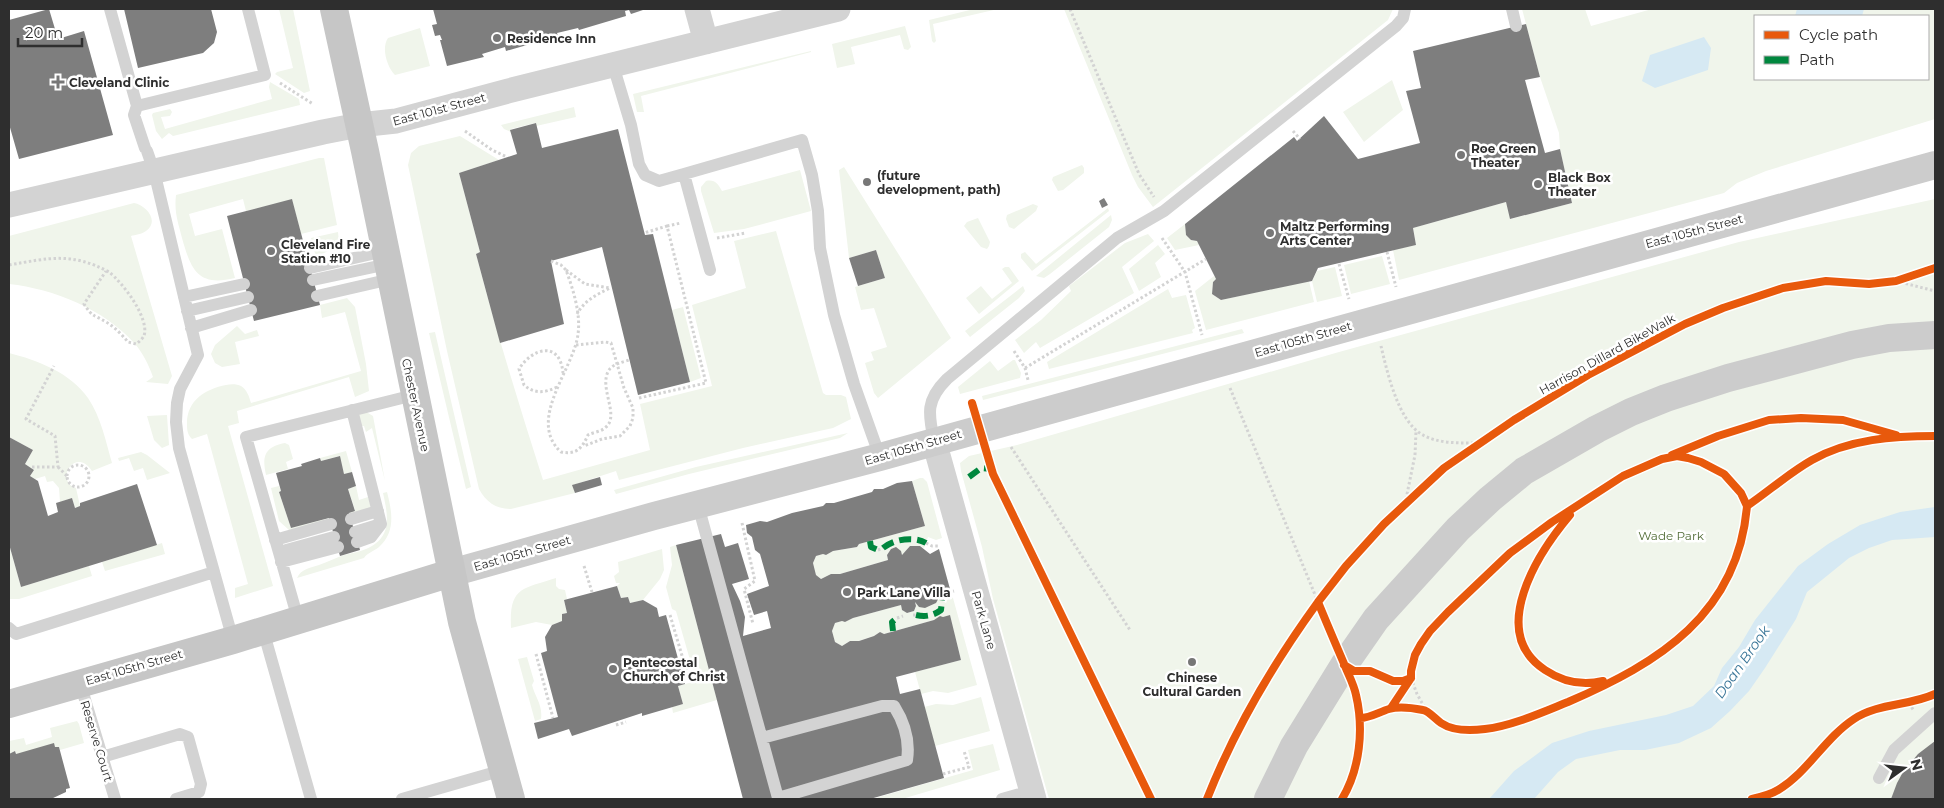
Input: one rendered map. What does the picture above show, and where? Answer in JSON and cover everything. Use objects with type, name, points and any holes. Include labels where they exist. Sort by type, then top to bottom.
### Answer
[{"type":"main road","name":"Chester Avenue","points":[[334,9],[462,622],[512,799]]},
{"type":"main road","name":"East 105th Street","points":[[9,704],[80,682],[233,640],[451,573],[880,457],[1935,165]]},
{"type":"main road","points":[[1268,799],[1294,746],[1344,665],[1376,619],[1458,529],[1524,471],[1597,429],[1631,412],[1666,398],[1728,378],[1852,345],[1889,338],[1935,335]]},
{"type":"street","points":[[697,9],[706,42]]},
{"type":"street","name":"East 101st Street","points":[[9,204],[149,157],[358,125],[396,121],[706,42],[801,13],[838,9]]},
{"type":"street","name":"Park Lane","points":[[934,441],[1032,795]]},
{"type":"lane","points":[[110,9],[137,106],[134,115],[149,157],[198,355],[180,389],[177,403],[176,422],[179,448],[233,640]]},
{"type":"lane","points":[[137,106],[265,75],[248,9]]},
{"type":"lane","points":[[934,441],[930,423],[932,396],[947,378],[1117,238],[1164,211],[1396,26],[1402,18],[1405,9]]},
{"type":"lane","points":[[1512,9],[1516,26]]},
{"type":"lane","points":[[613,65],[631,125],[639,164],[645,176],[659,181],[802,140],[817,202],[820,248],[834,315],[854,384],[880,457]]},
{"type":"lane","points":[[684,174],[710,270]]},
{"type":"lane","points":[[311,274],[388,265]]},
{"type":"lane","points":[[317,296],[388,265]]},
{"type":"lane","points":[[184,297],[244,284]]},
{"type":"lane","points":[[187,311],[248,297]]},
{"type":"lane","points":[[191,328],[251,310]]},
{"type":"lane","points":[[298,619],[246,437],[414,395]]},
{"type":"lane","points":[[352,410],[380,518]]},
{"type":"lane","points":[[698,505],[778,798],[907,760],[909,746],[901,717],[894,706],[882,706],[762,738]]},
{"type":"lane","points":[[351,519],[380,518]]},
{"type":"lane","points":[[356,537],[380,518]]},
{"type":"lane","points":[[278,552],[331,524]]},
{"type":"lane","points":[[278,552],[336,542]]},
{"type":"lane","points":[[9,628],[16,634],[214,572]]},
{"type":"lane","points":[[263,630],[311,799]]},
{"type":"lane","name":"Reserve Court","points":[[80,682],[115,799]]},
{"type":"lane","points":[[1879,778],[1894,750],[1935,713]]},
{"type":"lane","points":[[102,757],[180,734],[188,737],[201,784],[198,792],[176,799]]},
{"type":"lane","points":[[402,799],[503,770]]},
{"type":"lane","points":[[1002,799],[1032,795]]},
{"type":"path","points":[[1070,9],[1139,174],[1159,204]]},
{"type":"path","points":[[264,72],[313,104]]},
{"type":"path","points":[[465,131],[492,150],[508,157]]},
{"type":"path","points":[[1293,131],[1300,138]]},
{"type":"path","points":[[644,233],[687,221]]},
{"type":"path","points":[[639,398],[706,383],[667,226]]},
{"type":"path","points":[[715,238],[746,233]]},
{"type":"path","points":[[1162,238],[1185,272],[1202,335]]},
{"type":"path","points":[[1387,252],[1396,287]]},
{"type":"path","points":[[9,265],[67,258],[88,262],[106,271],[128,290],[138,311],[144,334],[143,338],[136,344],[128,342],[106,322],[92,316],[84,304],[106,271]]},
{"type":"path","points":[[1025,368],[1206,259]]},
{"type":"path","points":[[551,261],[561,265],[585,284],[610,288],[590,298],[582,305],[577,314]]},
{"type":"path","points":[[1339,264],[1348,299]]},
{"type":"path","points":[[566,270],[577,314],[579,332],[576,345],[557,388],[549,425],[554,445],[561,452],[566,453],[571,453],[602,439],[620,436],[630,426],[634,418],[633,408],[624,388],[611,343],[576,345]]},
{"type":"path","points":[[1887,282],[1913,276]]},
{"type":"path","points":[[1896,281],[1935,290]]},
{"type":"path","points":[[1381,346],[1396,401],[1416,430],[1433,439],[1483,441]]},
{"type":"path","points":[[1014,351],[1025,368],[1028,380]]},
{"type":"path","points":[[557,388],[546,392],[533,391],[524,385],[520,369],[524,361],[538,352],[556,353],[560,358],[563,372],[562,379]]},
{"type":"path","points":[[583,447],[588,435],[606,427],[610,422],[610,406],[605,387],[608,371],[618,364],[630,360]]},
{"type":"path","points":[[54,366],[26,419],[55,436],[58,467],[67,476],[70,483],[76,487],[84,486],[90,476],[87,469],[78,465],[72,467],[67,476]]},
{"type":"path","points":[[1230,388],[1318,607]]},
{"type":"path","points":[[1406,504],[1416,444],[1416,430]]},
{"type":"path","points":[[1466,453],[1483,441]]},
{"type":"path","points":[[1011,447],[1130,630]]},
{"type":"path","points":[[32,467],[58,467]]},
{"type":"path","points":[[1398,511],[1418,491]]},
{"type":"path","points":[[742,523],[755,581],[744,589],[753,624]]},
{"type":"path","points":[[926,543],[937,546]]},
{"type":"path","points":[[878,550],[883,548]]},
{"type":"path","points":[[584,566],[592,592]]},
{"type":"path","points":[[942,600],[949,592]]},
{"type":"path","points":[[1318,607],[1325,593]]},
{"type":"path","points":[[670,615],[688,676]]},
{"type":"path","points":[[897,618],[903,616]]},
{"type":"path","points":[[536,654],[554,718]]},
{"type":"path","points":[[1408,679],[1428,713]]},
{"type":"path","points":[[1902,704],[1918,701]]},
{"type":"path","points":[[1417,709],[1428,713]]},
{"type":"path","points":[[616,725],[626,722]]},
{"type":"path","points":[[943,774],[969,766],[964,751]]},
{"type":"green space","points":[[279,9],[293,9],[310,91],[304,93],[275,74],[293,68]]},
{"type":"green space","points":[[974,9],[998,9],[933,24],[936,41],[934,43],[932,41],[929,20]]},
{"type":"green space","points":[[1064,9],[1393,9],[1388,20],[1153,207],[1138,187],[1132,175]]},
{"type":"green space","points":[[1522,9],[1585,9],[1591,26],[1652,9],[1935,9],[1935,119],[1766,171],[1737,183],[1724,193],[1399,280],[1393,250],[1416,245],[1413,228],[1506,202],[1511,219],[1572,203],[1560,149],[1559,133],[1540,77]]},
{"type":"green space","points":[[905,26],[911,47],[908,50],[904,49],[900,35],[851,47],[855,64],[837,68],[832,44]]},
{"type":"green space","points":[[420,28],[430,66],[395,75],[385,52],[388,38]]},
{"type":"green space","points":[[811,51],[641,96],[644,112],[637,112],[633,94]]},
{"type":"green space","points":[[1392,80],[1403,110],[1364,142],[1343,112]]},
{"type":"green space","points":[[270,82],[299,99],[300,105],[173,136],[169,133],[162,139],[156,131],[153,113],[170,109],[172,112],[170,116],[161,117],[165,129],[272,99],[269,87]]},
{"type":"green space","points":[[574,107],[576,117],[536,126],[535,123],[511,129],[511,132],[504,129],[501,125]]},
{"type":"green space","points":[[460,136],[499,160],[459,173],[480,252],[476,254],[543,480],[650,450],[640,404],[712,386],[692,305],[746,288],[734,241],[776,231],[823,393],[846,397],[851,419],[833,428],[743,448],[619,480],[616,471],[573,485],[575,493],[511,509],[501,508],[492,504],[479,489],[447,351],[408,165],[411,153],[419,146]]},
{"type":"green space","points":[[324,158],[337,225],[301,234],[292,200],[246,211],[243,199],[189,214],[195,236],[222,229],[235,278],[212,280],[204,278],[198,273],[189,259],[182,238],[176,212],[176,195]]},
{"type":"green space","points":[[1082,165],[1084,173],[1063,190],[1058,191],[1052,180],[1053,177]]},
{"type":"green space","points":[[844,167],[951,338],[878,398],[874,393],[865,363],[874,360],[871,352],[887,347],[874,308],[861,310],[855,287],[885,278],[876,250],[849,258],[839,170]]},
{"type":"green space","points":[[800,170],[811,211],[744,229],[714,233],[701,191],[701,187],[706,181],[716,183],[722,191]]},
{"type":"green space","name":"Wade Park","points":[[1935,199],[1935,799],[1049,799],[993,599],[982,547],[961,471],[960,463],[969,456],[1017,445],[1339,352],[1739,242]]},
{"type":"green space","points":[[134,203],[147,210],[152,218],[152,223],[146,231],[131,236],[172,376],[168,384],[146,382],[153,377],[146,360],[123,332],[109,321],[93,311],[60,296],[9,284],[9,236]]},
{"type":"green space","points":[[1033,204],[1038,206],[1036,211],[1014,229],[1009,227],[1006,219],[1007,215]]},
{"type":"green space","points":[[1108,208],[1109,211],[1032,271],[1021,258],[1021,254],[1025,252],[1036,264]]},
{"type":"green space","points":[[1111,215],[1112,220],[1109,227],[1050,274],[1044,278],[1036,276]]},
{"type":"green space","points":[[978,218],[990,242],[987,249],[981,247],[964,226],[967,222]]},
{"type":"green space","points":[[1185,224],[1186,235],[1191,240],[1197,241],[1199,245],[1175,250],[1167,238]]},
{"type":"green space","points":[[338,232],[338,246],[316,257],[311,238]]},
{"type":"green space","points":[[1148,234],[1154,241],[1122,267],[1134,293],[1040,348],[1036,342],[1024,353],[1015,340],[1041,320],[1071,291],[1069,286],[1125,243]]},
{"type":"green space","points":[[1158,245],[1165,254],[1155,263],[1161,277],[1139,291],[1129,269]]},
{"type":"green space","points":[[1382,256],[1390,284],[1351,294],[1344,265]]},
{"type":"green space","points":[[1009,267],[1019,281],[979,314],[966,298],[981,286],[992,299],[1012,283],[1002,269]]},
{"type":"green space","points":[[1335,267],[1342,296],[1317,302],[1312,281],[1317,271]]},
{"type":"green space","points":[[1214,276],[1216,279],[1213,282],[1212,294],[1221,300],[1309,281],[1314,302],[1206,330],[1195,291]]},
{"type":"green space","points":[[1023,286],[1025,291],[1019,298],[970,337],[965,331]]},
{"type":"green space","points":[[1168,289],[1172,298],[1186,295],[1195,328],[1192,330],[1193,333],[1049,369],[1047,362]]},
{"type":"green space","points":[[347,298],[355,307],[369,391],[355,397],[349,377],[237,411],[239,423],[228,426],[273,586],[235,598],[235,588],[248,584],[207,434],[192,439],[188,433],[190,409],[193,403],[204,393],[226,385],[234,384],[241,386],[245,389],[251,403],[361,371],[345,312],[322,318],[320,305]]},
{"type":"green space","points":[[683,307],[701,378],[690,382],[672,310]]},
{"type":"green space","points":[[237,326],[245,334],[257,330],[259,336],[235,342],[240,364],[222,367],[215,363],[211,354],[215,345]]},
{"type":"green space","points":[[1242,329],[1244,333],[983,400],[982,396]]},
{"type":"green space","points":[[435,332],[471,487],[466,489],[429,333]]},
{"type":"green space","points":[[9,353],[31,359],[63,375],[81,389],[93,405],[103,430],[112,463],[92,471],[86,464],[79,462],[69,468],[67,479],[76,488],[80,506],[75,508],[72,498],[60,502],[59,488],[53,481],[47,482],[45,476],[35,479],[30,476],[34,470],[25,464],[33,450],[9,437]]},
{"type":"green space","points":[[1015,360],[1021,373],[1020,378],[960,394],[958,387],[990,361],[998,371]]},
{"type":"green space","points":[[363,410],[373,416],[385,481],[372,428],[366,432],[364,426],[359,426],[357,412]]},
{"type":"green space","points":[[167,415],[169,445],[162,448],[154,440],[147,416]]},
{"type":"green space","points":[[848,433],[840,438],[689,474],[616,494],[614,490],[696,467]]},
{"type":"green space","points":[[285,443],[289,445],[293,459],[286,462],[288,469],[266,475],[264,463],[266,454],[273,447]]},
{"type":"green space","points":[[346,451],[352,472],[344,474],[339,456],[321,461],[320,458]]},
{"type":"green space","points":[[141,452],[170,473],[147,480],[143,468],[134,471],[129,458],[119,461],[118,458]]},
{"type":"green space","points":[[920,478],[927,482],[942,538],[936,540],[928,537],[924,548],[910,546],[902,555],[896,548],[891,549],[887,555],[888,560],[840,574],[832,574],[821,579],[816,575],[813,563],[816,556],[857,547],[859,544],[925,526],[912,481]]},
{"type":"green space","points":[[279,486],[281,491],[279,492],[291,528],[329,518],[330,522],[289,530],[279,521],[271,488]]},
{"type":"green space","points":[[356,486],[359,500],[368,497],[371,506],[369,510],[350,517],[349,513],[355,510],[348,489]]},
{"type":"green space","points":[[387,492],[391,514],[390,528],[388,535],[379,547],[364,558],[297,578],[306,569],[358,552],[375,544],[385,532],[387,518],[383,493]]},
{"type":"green space","points":[[162,543],[165,554],[105,571],[102,562]]},
{"type":"green space","points":[[9,544],[21,587],[89,566],[92,576],[19,599],[9,599]]},
{"type":"green space","points":[[676,545],[717,700],[673,713],[672,707],[683,704],[678,686],[696,681],[676,611],[672,609],[666,587],[672,565],[670,547]]},
{"type":"green space","points":[[662,549],[664,570],[660,579],[643,600],[630,603],[628,597],[621,598],[617,586],[620,583],[616,583],[614,576],[619,572],[618,562]]},
{"type":"green space","points":[[556,578],[556,586],[559,589],[565,590],[567,599],[564,600],[567,613],[562,614],[562,621],[552,625],[536,622],[511,628],[512,604],[515,597],[526,588]]},
{"type":"green space","points":[[949,596],[953,598],[977,685],[948,693],[933,691],[921,694],[915,672],[961,660],[950,616],[940,616],[934,620],[884,634],[880,632],[859,641],[850,641],[842,646],[835,642],[832,631],[835,623],[845,622],[853,618],[901,605],[902,610],[908,613],[914,611],[916,607],[915,602],[918,605],[927,607],[939,599],[946,603]]},
{"type":"green space","points":[[527,657],[534,681],[532,685],[541,709],[541,719],[535,721],[518,659]]},
{"type":"green space","points":[[981,697],[990,731],[935,746],[924,707],[936,704],[953,705]]},
{"type":"green space","points":[[77,721],[84,743],[60,750],[59,747],[55,747],[16,754],[15,751],[9,754],[9,741],[24,738],[26,745],[52,737],[50,728]]},
{"type":"green space","points":[[993,744],[1000,770],[902,799],[872,799],[973,770],[968,750]]},
{"type":"water","points":[[1797,9],[1864,9],[1862,15],[1795,15]]},
{"type":"water","points":[[1704,37],[1711,48],[1708,70],[1655,88],[1642,81],[1650,55]]},
{"type":"water","name":"Doan Brook","points":[[1935,507],[1935,537],[1892,540],[1869,548],[1849,558],[1807,592],[1796,619],[1749,691],[1711,728],[1679,743],[1645,750],[1620,750],[1576,759],[1558,772],[1534,799],[1489,799],[1514,771],[1552,743],[1589,731],[1666,715],[1693,706],[1714,686],[1722,668],[1739,647],[1755,620],[1798,566],[1828,544],[1860,525],[1900,512]]},
{"type":"building","name":"Cleveland Clinic","points":[[49,9],[58,39],[84,31],[113,135],[19,159],[9,124],[9,20]]},
{"type":"building","points":[[124,9],[211,9],[217,32],[214,43],[203,53],[138,68]]},
{"type":"building","name":"Residence Inn","points":[[433,9],[646,9],[631,14],[629,10],[625,11],[626,16],[579,30],[578,28],[557,33],[558,36],[506,51],[505,47],[482,54],[484,57],[447,66],[440,40],[442,40],[440,35],[435,36],[432,25],[437,24]]},
{"type":"building","points":[[1526,24],[1540,77],[1525,80],[1545,153],[1560,149],[1572,203],[1510,219],[1506,202],[1413,228],[1416,245],[1318,268],[1312,281],[1221,300],[1212,294],[1213,282],[1216,279],[1197,241],[1191,240],[1186,235],[1185,224],[1294,137],[1297,141],[1324,116],[1358,159],[1420,143],[1406,91],[1421,88],[1413,51]]},
{"type":"building","points":[[536,123],[542,148],[618,129],[645,235],[653,234],[690,382],[638,395],[602,247],[551,261],[564,324],[500,343],[476,254],[480,252],[459,173],[517,154],[510,130]]},
{"type":"building","points":[[1104,198],[1108,205],[1102,208],[1099,201]]},
{"type":"building","name":"Cleveland Fire Station #10","points":[[292,199],[320,305],[254,321],[227,216]]},
{"type":"building","points":[[876,250],[885,278],[858,286],[849,258]]},
{"type":"building","points":[[9,437],[33,450],[25,464],[34,470],[30,476],[38,481],[48,516],[58,512],[56,503],[72,498],[75,508],[80,506],[80,503],[137,484],[157,545],[21,587],[9,544]]},
{"type":"building","points":[[340,456],[344,474],[352,472],[356,486],[348,489],[355,511],[349,513],[360,550],[340,556],[329,518],[291,528],[279,492],[281,491],[276,473],[302,466],[301,464],[320,458],[321,461]]},
{"type":"building","points":[[600,477],[602,485],[575,493],[572,485]]},
{"type":"building","points":[[912,481],[925,526],[859,544],[857,547],[816,556],[813,563],[816,575],[821,579],[831,574],[840,574],[888,560],[887,555],[891,549],[896,547],[901,551],[902,555],[910,546],[920,546],[930,554],[939,549],[950,589],[940,589],[941,594],[936,603],[925,608],[919,607],[915,602],[914,611],[907,613],[902,610],[901,605],[853,618],[845,622],[835,623],[832,631],[835,642],[842,646],[850,641],[859,641],[880,632],[884,634],[934,620],[940,616],[950,615],[961,660],[896,677],[900,694],[920,689],[944,778],[870,799],[743,799],[676,545],[721,534],[725,547],[738,543],[749,579],[732,584],[745,617],[743,636],[771,628],[767,611],[754,615],[747,594],[769,586],[760,554],[755,550],[752,537],[747,533],[746,525],[760,521],[767,522],[792,513],[823,506],[826,503],[834,503],[872,492],[874,489],[883,489],[897,483]]},
{"type":"building","name":"Pentecostal Church of Christ","points":[[617,586],[621,598],[628,597],[630,603],[643,600],[657,608],[659,617],[666,615],[685,684],[678,686],[683,704],[642,716],[642,713],[572,736],[569,729],[538,739],[534,723],[558,717],[541,653],[547,651],[545,637],[552,625],[562,621],[562,614],[567,613],[564,600]]},
{"type":"building","points":[[1935,741],[1935,799],[1891,799],[1903,772],[1918,754]]},
{"type":"building","points":[[54,743],[55,747],[59,747],[70,788],[51,799],[9,799],[9,754],[15,751],[16,754]]},
{"type":"marked path","points":[[969,477],[981,468],[991,469]]},
{"type":"marked path","points":[[883,548],[893,542],[910,539],[926,543]]},
{"type":"marked path","points":[[870,541],[871,547],[878,550]]},
{"type":"marked path","points":[[916,615],[929,616],[935,614],[941,610],[942,600]]},
{"type":"marked path","points":[[893,631],[892,622],[897,618]]},
{"type":"cycle path","name":"Harrison Dillard BikeWalk","points":[[1342,799],[1353,775],[1359,749],[1360,721],[1353,684],[1318,602],[1346,566],[1384,524],[1444,468],[1514,420],[1588,375],[1685,324],[1723,308],[1783,288],[1826,281],[1869,284],[1896,281],[1935,268]]},
{"type":"cycle path","points":[[972,403],[993,474],[1151,799]]},
{"type":"cycle path","points":[[1672,455],[1718,436],[1769,420],[1801,418],[1843,420],[1896,435]]},
{"type":"cycle path","points":[[1360,718],[1402,707],[1430,713],[1441,723],[1451,728],[1485,729],[1527,718],[1601,687],[1633,670],[1662,651],[1688,630],[1710,605],[1728,577],[1740,544],[1747,506],[1804,465],[1841,447],[1888,438],[1935,436]]},
{"type":"cycle path","points":[[1391,708],[1411,678],[1415,655],[1421,644],[1430,631],[1448,612],[1510,553],[1552,522],[1623,476],[1662,459],[1677,456],[1688,458],[1701,462],[1724,474],[1741,493],[1747,506]]},
{"type":"cycle path","points":[[1570,515],[1544,550],[1524,592],[1519,614],[1520,635],[1528,654],[1552,674],[1580,683],[1603,681]]},
{"type":"cycle path","points":[[1207,799],[1230,747],[1256,697],[1318,602]]},
{"type":"cycle path","points":[[1344,665],[1354,671],[1370,671],[1393,681],[1403,681],[1411,678]]},
{"type":"cycle path","points":[[1752,799],[1772,793],[1789,783],[1834,736],[1854,719],[1873,710],[1915,701],[1935,694]]},
{"type":"place","name":"Residence Inn","points":[[497,38]]},
{"type":"place","name":"Cleveland Clinic","points":[[58,82]]},
{"type":"place","name":"Roe Green Theater","points":[[1461,155]]},
{"type":"place","name":"(future development, path)","points":[[867,182]]},
{"type":"place","name":"Black Box Theater","points":[[1538,184]]},
{"type":"place","name":"Maltz Performing Arts Center","points":[[1270,233]]},
{"type":"place","name":"Cleveland Fire Station #10","points":[[271,251]]},
{"type":"place","name":"Park Lane Villa","points":[[847,592]]},
{"type":"place","name":"Chinese Cultural Garden","points":[[1192,662]]},
{"type":"place","name":"Pentecostal Church of Christ","points":[[613,669]]}]
